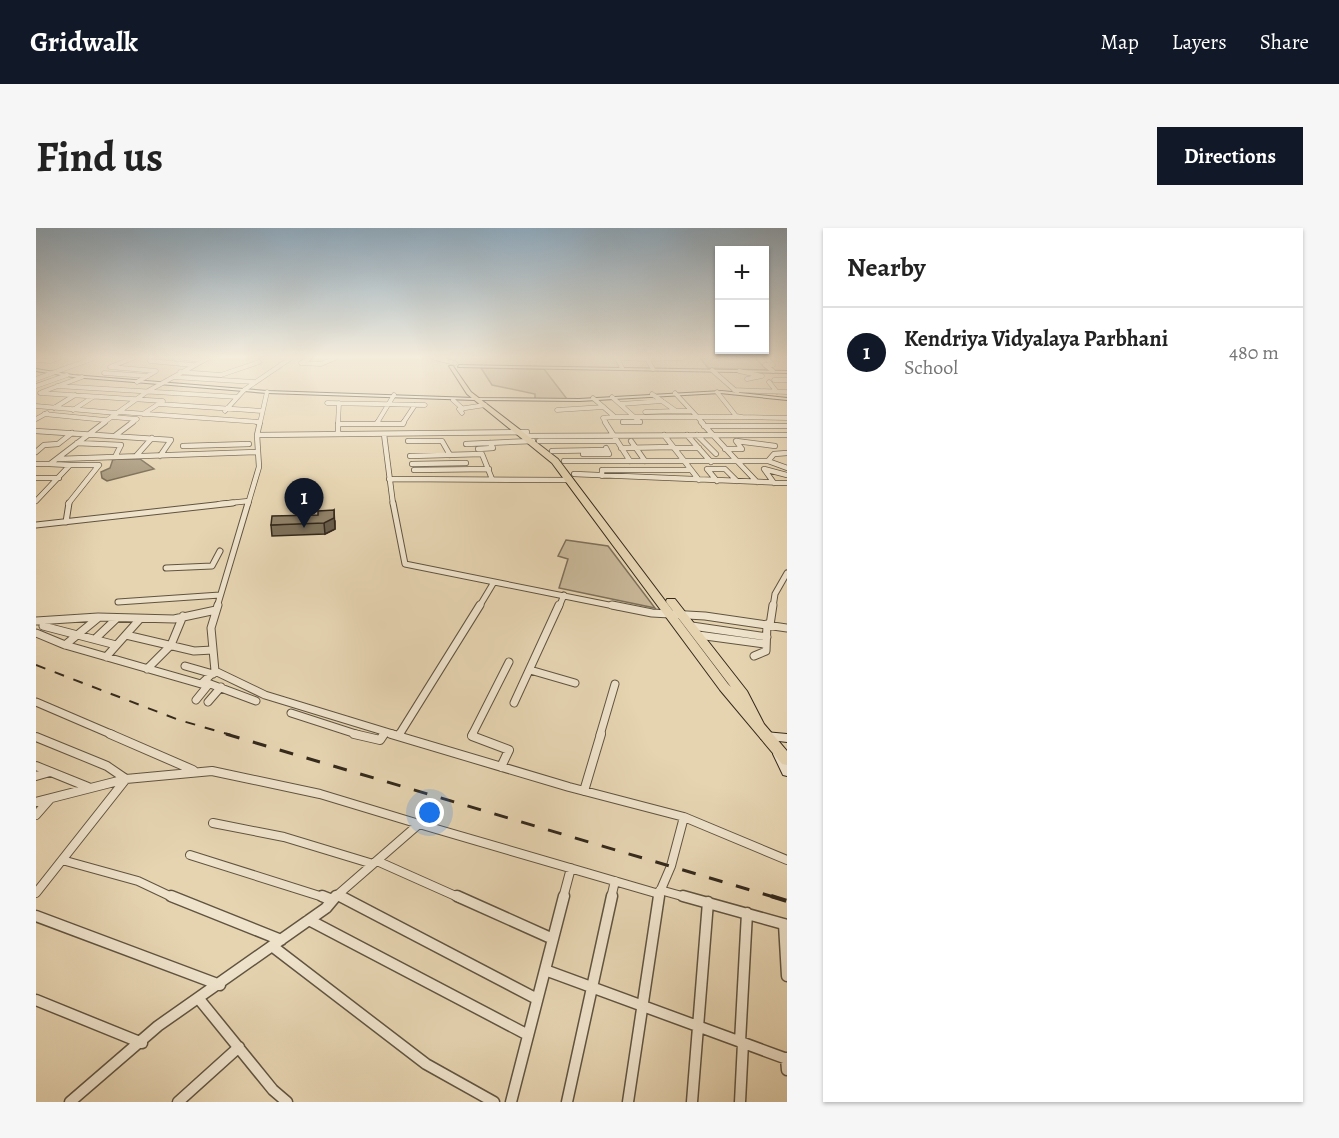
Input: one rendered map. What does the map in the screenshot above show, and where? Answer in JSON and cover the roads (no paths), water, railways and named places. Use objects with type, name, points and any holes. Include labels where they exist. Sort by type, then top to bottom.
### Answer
[{"type":"highway","points":[[478,399],[564,461],[572,477]]},
{"type":"highway","points":[[534,439],[572,477],[678,616],[724,687],[787,760]]},
{"type":"highway","points":[[678,616],[695,630],[751,706],[767,737]]},
{"type":"street","points":[[54,408],[69,399]]},
{"type":"street","points":[[73,410],[90,399]]},
{"type":"street","points":[[135,399],[163,400],[143,414]]},
{"type":"street","points":[[50,464],[105,420],[138,399]]},
{"type":"street","points":[[216,419],[236,399]]},
{"type":"street","points":[[196,700],[214,672],[211,628],[259,467],[258,435],[265,399]]},
{"type":"street","points":[[376,424],[392,399]]},
{"type":"street","points":[[474,399],[599,399]]},
{"type":"street","points":[[453,400],[462,411],[478,399]]},
{"type":"street","points":[[595,399],[615,417]]},
{"type":"street","points":[[614,399],[640,422],[623,423]]},
{"type":"street","points":[[659,399],[676,411]]},
{"type":"street","points":[[680,399],[757,482]]},
{"type":"street","points":[[723,399],[736,416]]},
{"type":"street","points":[[621,404],[662,401]]},
{"type":"street","points":[[327,402],[425,405]]},
{"type":"street","points":[[338,434],[339,403]]},
{"type":"street","points":[[159,404],[262,411]]},
{"type":"street","points":[[338,424],[403,424],[415,405]]},
{"type":"street","points":[[36,406],[260,422]]},
{"type":"street","points":[[557,410],[604,407]]},
{"type":"street","points":[[36,419],[49,411]]},
{"type":"street","points":[[645,412],[691,411]]},
{"type":"street","points":[[44,414],[105,420]]},
{"type":"street","points":[[630,461],[603,418],[736,416],[787,418]]},
{"type":"street","points":[[110,417],[137,419],[116,435]]},
{"type":"street","points":[[743,417],[785,453]]},
{"type":"street","points":[[704,426],[787,426]]},
{"type":"street","points":[[37,432],[171,440],[160,456]]},
{"type":"street","points":[[36,452],[44,445],[58,444],[72,433]]},
{"type":"street","points":[[384,434],[403,562],[494,582],[678,616],[787,628]]},
{"type":"street","points":[[405,434],[414,479]]},
{"type":"street","points":[[244,452],[258,435],[405,434],[616,441]]},
{"type":"street","points":[[466,444],[612,434],[787,435]]},
{"type":"street","points":[[664,435],[699,480]]},
{"type":"street","points":[[687,435],[717,468]]},
{"type":"street","points":[[697,435],[716,454]]},
{"type":"street","points":[[136,456],[152,438]]},
{"type":"street","points":[[641,438],[648,447]]},
{"type":"street","points":[[534,439],[590,445]]},
{"type":"street","points":[[534,439],[607,450]]},
{"type":"street","points":[[577,454],[609,454],[602,440]]},
{"type":"street","points":[[408,441],[443,441],[450,455]]},
{"type":"street","points":[[425,441],[430,455]]},
{"type":"street","points":[[631,441],[645,461]]},
{"type":"street","points":[[726,449],[742,449],[736,441],[775,446]]},
{"type":"street","points":[[77,443],[121,445],[115,457]]},
{"type":"street","points":[[478,449],[493,448],[490,443]]},
{"type":"street","points":[[183,446],[249,444]]},
{"type":"street","points":[[621,448],[699,448]]},
{"type":"street","points":[[58,459],[258,452]]},
{"type":"street","points":[[768,461],[771,456],[785,453]]},
{"type":"street","points":[[463,454],[468,470]]},
{"type":"street","points":[[411,456],[483,454],[492,479]]},
{"type":"street","points":[[564,461],[768,461],[787,468]]},
{"type":"street","points":[[412,464],[466,463]]},
{"type":"street","points":[[36,464],[99,465],[70,498],[65,511],[66,522]]},
{"type":"street","points":[[36,501],[70,465]]},
{"type":"street","points":[[717,481],[707,469],[725,469],[737,482]]},
{"type":"street","points":[[774,483],[764,469],[787,475]]},
{"type":"street","points":[[414,470],[489,470]]},
{"type":"street","points":[[603,476],[601,470],[691,470]]},
{"type":"street","points":[[622,470],[626,477]]},
{"type":"street","points":[[668,470],[675,479]]},
{"type":"street","points":[[389,479],[603,476],[787,483]]},
{"type":"street","points":[[36,478],[59,478]]},
{"type":"street","points":[[36,525],[249,501]]},
{"type":"street","points":[[166,568],[212,566],[219,552]]},
{"type":"street","points":[[216,560],[230,560]]},
{"type":"street","points":[[754,656],[765,652],[775,594],[787,573]]},
{"type":"street","points":[[399,736],[494,582]]},
{"type":"street","points":[[118,602],[220,595]]},
{"type":"street","points":[[514,703],[564,595]]},
{"type":"street","points":[[36,621],[98,617],[139,620],[216,610]]},
{"type":"street","points":[[147,669],[171,645],[183,616]]},
{"type":"street","points":[[65,645],[98,617]]},
{"type":"street","points":[[95,639],[117,618]]},
{"type":"street","points":[[106,657],[139,620]]},
{"type":"street","points":[[43,626],[117,645]]},
{"type":"street","points":[[695,630],[766,640]]},
{"type":"street","points":[[36,633],[65,645],[147,669],[201,684],[207,683],[221,687],[256,701]]},
{"type":"street","points":[[126,635],[197,651],[213,650]]},
{"type":"street","points":[[501,767],[509,750],[474,740],[472,736],[509,662]]},
{"type":"street","points":[[185,666],[214,672],[265,695],[385,732],[584,791],[684,817],[787,860]]},
{"type":"street","points":[[530,670],[575,683]]},
{"type":"street","points":[[584,791],[615,684]]},
{"type":"street","points":[[208,702],[221,687]]},
{"type":"street","points":[[36,702],[196,771]]},
{"type":"street","points":[[291,713],[373,741],[380,740],[385,732]]},
{"type":"street","points":[[36,736],[107,766],[126,779]]},
{"type":"street","points":[[767,737],[787,738]]},
{"type":"street","points":[[767,737],[787,754]]},
{"type":"street","points":[[767,737],[787,772]]},
{"type":"street","points":[[36,766],[88,788]]},
{"type":"street","points":[[36,802],[126,779],[196,771],[212,771],[309,791],[615,881],[708,902],[786,925],[787,976]]},
{"type":"street","points":[[36,776],[50,772]]},
{"type":"street","points":[[36,893],[126,779]]},
{"type":"street","points":[[36,815],[51,798]]},
{"type":"street","points":[[628,1102],[660,892],[684,817]]},
{"type":"street","points":[[213,823],[284,837],[375,863],[554,939]]},
{"type":"street","points":[[70,1102],[142,1043],[158,1026],[220,985],[326,908],[418,824]]},
{"type":"street","points":[[190,855],[335,898],[537,999]]},
{"type":"street","points":[[62,860],[138,881],[277,943],[426,1064],[494,1102]]},
{"type":"street","points":[[511,1102],[571,868]]},
{"type":"street","points":[[567,1102],[615,881]]},
{"type":"street","points":[[692,1102],[708,902]]},
{"type":"street","points":[[740,1102],[747,913]]},
{"type":"street","points":[[36,916],[220,985]]},
{"type":"street","points":[[309,920],[528,1035]]},
{"type":"street","points":[[545,970],[742,1042],[787,1062]]},
{"type":"street","points":[[199,999],[273,1090],[287,1102]]},
{"type":"street","points":[[36,1000],[142,1043]]},
{"type":"street","points":[[178,1102],[239,1047]]},
{"type":"railway","points":[[36,665],[179,720],[231,735]]},
{"type":"railway","points":[[226,734],[777,898]]},
{"type":"railway","points":[[771,896],[787,901]]},
{"type":"place","name":"Kendriya Vidyalaya Parbhani","points":[[304,528]]}]
